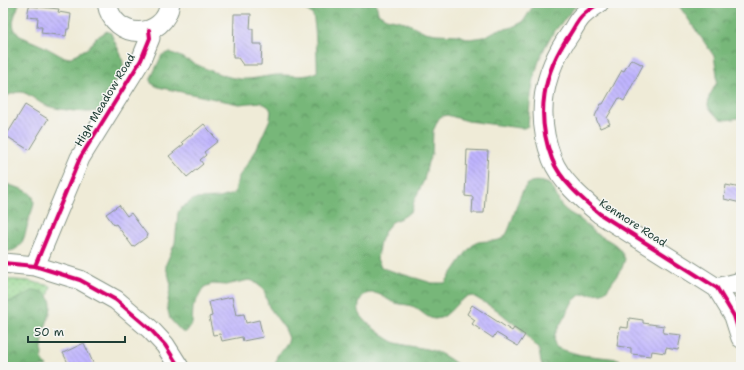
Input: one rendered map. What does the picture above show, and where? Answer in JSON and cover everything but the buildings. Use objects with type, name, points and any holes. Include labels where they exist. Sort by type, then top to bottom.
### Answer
[{"type":"street","points":[[107,3],[112,16],[121,26],[133,32],[143,32],[149,30],[163,21],[168,13],[170,3]]},
{"type":"street","name":"Kenmore Road","points":[[599,3],[582,17],[563,44],[549,72],[542,100],[545,135],[552,160],[566,182],[583,200],[600,214],[717,288],[734,316],[741,338]]},
{"type":"street","name":"High Meadow Road","points":[[35,266],[80,158],[141,60],[150,38],[149,30]]},
{"type":"street","points":[[3,263],[35,266],[80,280],[116,300],[150,328],[165,345],[179,367]]},
{"type":"street","points":[[717,288],[741,282]]},
{"type":"green space","points":[[3,3],[19,3],[13,24],[16,32],[20,36],[61,56],[69,58],[88,48],[96,38],[107,31],[111,33],[122,58],[123,68],[110,88],[105,102],[100,110],[87,112],[49,107],[21,92],[3,98]]},
{"type":"green space","points":[[291,3],[376,3],[378,13],[386,18],[405,22],[425,32],[458,35],[470,39],[484,37],[497,30],[510,28],[523,22],[535,3],[578,3],[552,35],[542,54],[533,84],[528,126],[520,128],[468,121],[447,115],[439,118],[433,131],[432,154],[428,162],[424,180],[414,201],[412,210],[405,216],[392,222],[386,229],[380,241],[377,259],[381,267],[385,269],[432,283],[445,283],[474,244],[482,241],[502,239],[505,236],[526,185],[535,181],[548,183],[554,190],[562,207],[595,232],[617,246],[625,259],[622,268],[606,291],[602,293],[580,295],[573,301],[555,334],[554,342],[556,347],[581,355],[619,359],[623,367],[543,367],[539,350],[525,333],[497,310],[473,296],[462,300],[450,312],[441,318],[435,319],[430,318],[412,306],[398,304],[375,293],[369,293],[362,297],[359,304],[359,311],[366,321],[388,339],[396,343],[438,352],[461,367],[275,367],[277,356],[288,342],[289,338],[285,329],[269,307],[264,291],[253,281],[249,280],[226,285],[212,284],[204,287],[193,307],[192,324],[186,332],[182,332],[170,319],[167,306],[171,285],[166,264],[175,243],[178,213],[180,209],[194,199],[220,198],[233,194],[238,178],[255,152],[266,128],[270,119],[271,111],[269,107],[261,102],[239,104],[158,87],[151,83],[151,78],[162,55],[170,52],[214,72],[232,78],[250,79],[275,75],[304,76],[317,72],[315,25],[313,16],[309,12]]},
{"type":"green space","points":[[677,3],[741,3],[741,117],[730,120],[722,119],[715,115],[708,106],[709,97],[717,82],[714,56]]},
{"type":"green space","points":[[3,182],[27,191],[34,200],[25,236],[19,246],[10,251],[3,251]]},
{"type":"green space","points":[[3,279],[28,281],[51,286],[30,367],[3,367]]},
{"type":"green space","points":[[34,290],[42,292],[48,296],[51,306],[44,331],[42,350],[42,359],[47,367],[3,367],[3,302],[15,300]]},
{"type":"cycle path","points":[[599,3],[584,14],[577,22],[553,63],[548,79],[544,94],[543,110],[547,143],[552,159],[566,182],[579,196],[600,214],[717,288],[734,316],[741,338]]},
{"type":"cycle path","points":[[35,266],[80,158],[141,60],[150,38],[149,30]]},
{"type":"cycle path","points":[[3,263],[35,266],[80,280],[116,300],[150,329],[165,345],[179,367]]}]
